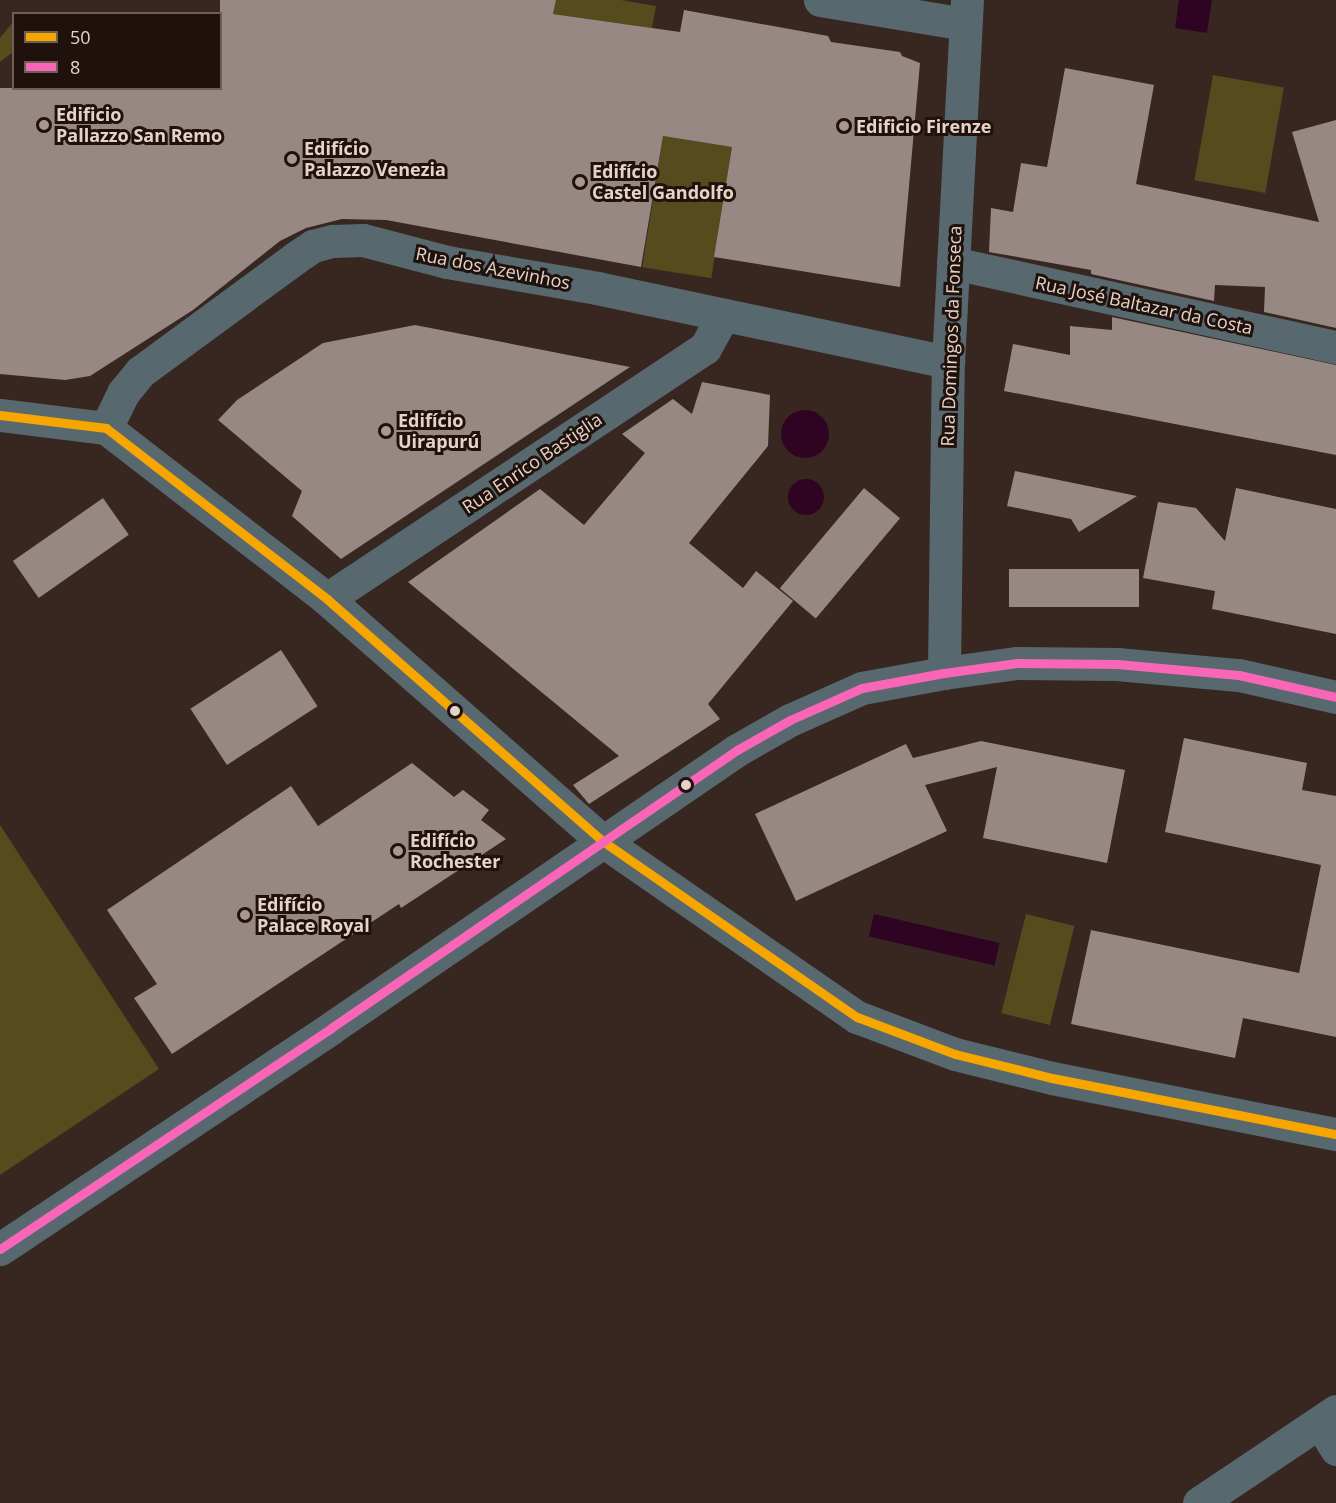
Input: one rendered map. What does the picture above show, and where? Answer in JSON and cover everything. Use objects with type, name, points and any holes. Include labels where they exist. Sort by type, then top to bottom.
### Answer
[{"type":"street","points":[[820,0],[966,12]]},
{"type":"street","name":"Rua Domingos da Fonseca","points":[[944,673],[948,362],[966,12]]},
{"type":"street","name":"Rua dos Azevinhos","points":[[106,428],[123,393],[140,372],[304,252],[313,246],[332,241],[363,240],[447,262],[597,288],[948,362]]},
{"type":"street","name":"Rua José Baltazar da Costa","points":[[953,263],[1336,347]]},
{"type":"street","name":"Rua Enrico Bastiglia","points":[[327,599],[705,348],[723,315]]},
{"type":"street","points":[[0,415],[106,428],[327,599],[604,842],[857,1017],[955,1054],[1052,1078],[1336,1134]]},
{"type":"street","points":[[0,1249],[737,750],[790,720],[862,687],[1017,663],[1117,664],[1239,675],[1336,698]]},
{"type":"street","points":[[1199,1503],[1331,1428]]},
{"type":"shaded area","points":[[556,0],[621,0],[656,6],[652,28],[553,14]]},
{"type":"shaded area","points":[[1179,0],[1212,0],[1207,33],[1175,28]]},
{"type":"shaded area","points":[[12,23],[12,53],[0,62],[0,38]]},
{"type":"shaded area","points":[[1213,75],[1284,88],[1265,193],[1194,180]]},
{"type":"shaded area","points":[[663,136],[732,147],[711,278],[642,267]]},
{"type":"shaded area","points":[[800,410],[810,410],[825,420],[829,434],[828,443],[819,454],[810,458],[800,458],[785,448],[781,439],[781,429],[791,414]]},
{"type":"shaded area","points":[[806,479],[819,484],[824,497],[819,510],[806,515],[793,510],[788,497],[793,484]]},
{"type":"shaded area","points":[[0,825],[159,1069],[0,1175]]},
{"type":"shaded area","points":[[874,914],[1000,943],[995,965],[869,936]]},
{"type":"shaded area","points":[[1026,914],[1075,926],[1050,1025],[1001,1013]]},
{"type":"building","points":[[220,0],[556,0],[553,14],[680,32],[684,10],[828,36],[831,42],[900,52],[902,56],[920,63],[900,287],[714,257],[732,147],[663,136],[641,267],[386,220],[342,219],[306,228],[280,241],[193,310],[90,376],[65,380],[0,374],[0,88],[12,88],[12,90],[222,90],[222,12],[220,12]]},
{"type":"building","points":[[1065,68],[1154,85],[1136,184],[1319,222],[1292,132],[1336,120],[1336,328],[1264,312],[1265,287],[1215,285],[1214,301],[1091,274],[1091,270],[989,252],[991,208],[1013,212],[1021,163],[1047,167]]},
{"type":"building","points":[[1112,317],[1336,365],[1336,455],[1004,391],[1013,344],[1070,355],[1070,326],[1112,330]]},
{"type":"building","points":[[415,325],[630,367],[341,559],[292,516],[302,491],[218,420],[237,400],[323,343]]},
{"type":"building","points":[[702,382],[770,395],[768,446],[689,543],[743,588],[756,571],[793,601],[708,704],[720,719],[589,804],[573,785],[619,756],[408,582],[540,489],[584,525],[645,453],[622,434],[673,399],[692,414]]},
{"type":"building","points":[[1015,471],[1137,496],[1079,532],[1071,519],[1007,506]]},
{"type":"building","points":[[864,488],[900,518],[816,619],[780,588]]},
{"type":"building","points":[[1236,488],[1336,509],[1336,634],[1212,609],[1215,591],[1143,578],[1158,502],[1196,508],[1225,541]]},
{"type":"building","points":[[103,498],[129,535],[39,598],[13,561]]},
{"type":"building","points":[[1009,569],[1139,569],[1139,607],[1009,607]]},
{"type":"building","points":[[281,650],[317,706],[227,765],[190,709]]},
{"type":"building","points":[[1184,738],[1307,763],[1302,790],[1336,796],[1336,1037],[1243,1018],[1235,1058],[1071,1024],[1091,930],[1299,973],[1321,865],[1165,832]]},
{"type":"building","points":[[981,741],[1125,770],[1107,863],[983,838],[997,767],[925,785],[947,831],[796,901],[755,814],[906,744],[913,758]]},
{"type":"building","points":[[412,763],[454,797],[463,790],[489,810],[481,820],[506,839],[401,908],[399,904],[172,1054],[134,998],[157,984],[107,910],[291,786],[318,826]]},
{"type":"transit line","name":"50","points":[[0,415],[106,428],[327,599],[604,842],[857,1017],[955,1054],[1052,1078],[1336,1134]]},
{"type":"transit line","name":"8","points":[[0,1249],[331,1028],[737,750],[790,720],[862,688],[1017,663],[1117,664],[1239,675],[1336,697]]},
{"type":"place","name":"Edificio Pallazzo San Remo","points":[[44,125]]},
{"type":"place","name":"Edificio Firenze","points":[[844,126]]},
{"type":"place","name":"Edifício Palazzo Venezia","points":[[292,159]]},
{"type":"place","name":"Edifício Castel Gandolfo","points":[[580,182]]},
{"type":"place","name":"Edifício Uirapurú","points":[[386,431]]},
{"type":"place","name":"Edifício Rochester","points":[[398,851]]},
{"type":"place","name":"Edifício Palace Royal","points":[[245,915]]}]
